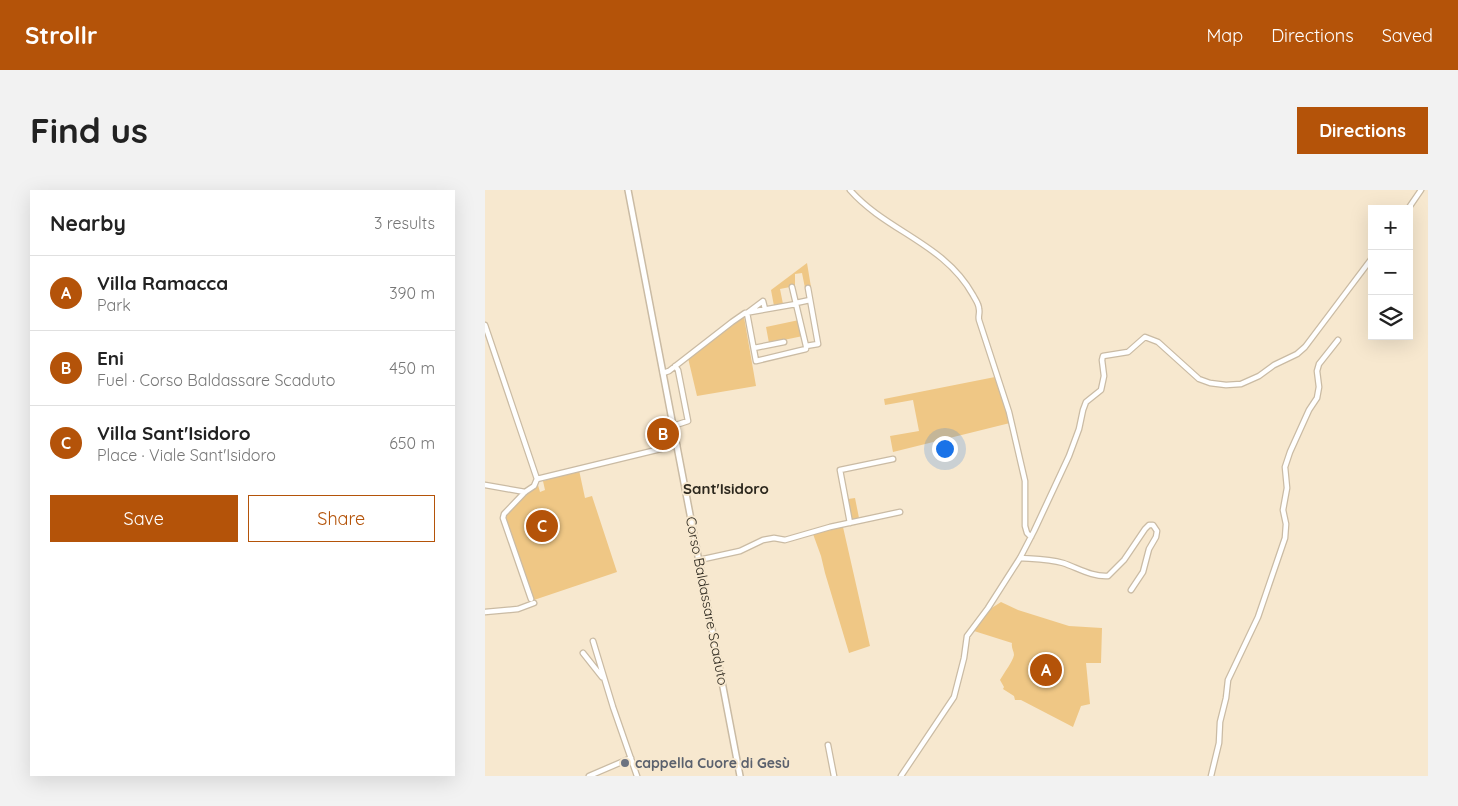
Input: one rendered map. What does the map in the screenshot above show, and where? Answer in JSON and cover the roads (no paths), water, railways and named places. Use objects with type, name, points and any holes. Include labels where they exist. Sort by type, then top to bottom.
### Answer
[{"type":"street","name":"Corso Baldassare Scaduto","points":[[628,190],[740,776]]},
{"type":"street","points":[[850,190],[868,208],[925,244],[951,265],[966,283],[979,306],[979,320],[1009,412],[1025,481],[1025,526],[1027,533],[1031,537]]},
{"type":"street","points":[[1411,205],[1421,190]]},
{"type":"street","points":[[901,776],[953,697],[964,658],[967,636],[988,608],[1031,537],[1069,456],[1079,429],[1083,410],[1087,402],[1101,390],[1104,376],[1103,356],[1128,352],[1145,337],[1158,342],[1199,379],[1210,383],[1226,385],[1241,384],[1297,354],[1305,347],[1368,263]]},
{"type":"street","points":[[793,287],[806,346]]},
{"type":"street","points":[[747,313],[756,361],[806,349],[806,346],[818,344],[808,288]]},
{"type":"street","points":[[747,313],[810,300]]},
{"type":"street","points":[[663,373],[669,371],[732,322],[763,301],[765,310]]},
{"type":"street","points":[[485,325],[537,479],[534,486],[525,492],[504,514],[503,518],[533,601],[518,610],[485,612]]},
{"type":"street","points":[[1211,776],[1219,743],[1220,722],[1228,680],[1259,617],[1285,538],[1286,524],[1283,510],[1287,488],[1285,467],[1309,410],[1317,398],[1319,387],[1317,371],[1319,364],[1338,340]]},
{"type":"street","points":[[753,348],[784,342]]},
{"type":"street","points":[[673,426],[688,421],[678,370],[675,366]]},
{"type":"street","points":[[537,479],[677,445]]},
{"type":"street","points":[[850,523],[840,470],[893,459]]},
{"type":"street","points":[[485,485],[525,492]]},
{"type":"street","points":[[699,560],[740,551],[763,540],[774,538],[785,540],[900,512]]},
{"type":"street","points":[[1019,558],[1050,560],[1096,576],[1108,576],[1124,560],[1145,528],[1153,525],[1157,531],[1156,537],[1149,549],[1143,572],[1131,590]]},
{"type":"street","points":[[593,640],[605,682],[637,776]]},
{"type":"street","points":[[583,653],[605,682]]},
{"type":"street","points":[[828,744],[834,776]]},
{"type":"street","points":[[589,776],[631,758]]},
{"type":"place","name":"Eni","points":[[663,434]]},
{"type":"place","name":"Villa Sant'Isidoro","points":[[542,526]]},
{"type":"place","name":"Villa Ramacca","points":[[1046,670]]},
{"type":"place","name":"cappella Cuore di Gesù","points":[[625,763]]},
{"type":"district","name":"Sant'Isidoro","points":[[726,488]]}]
